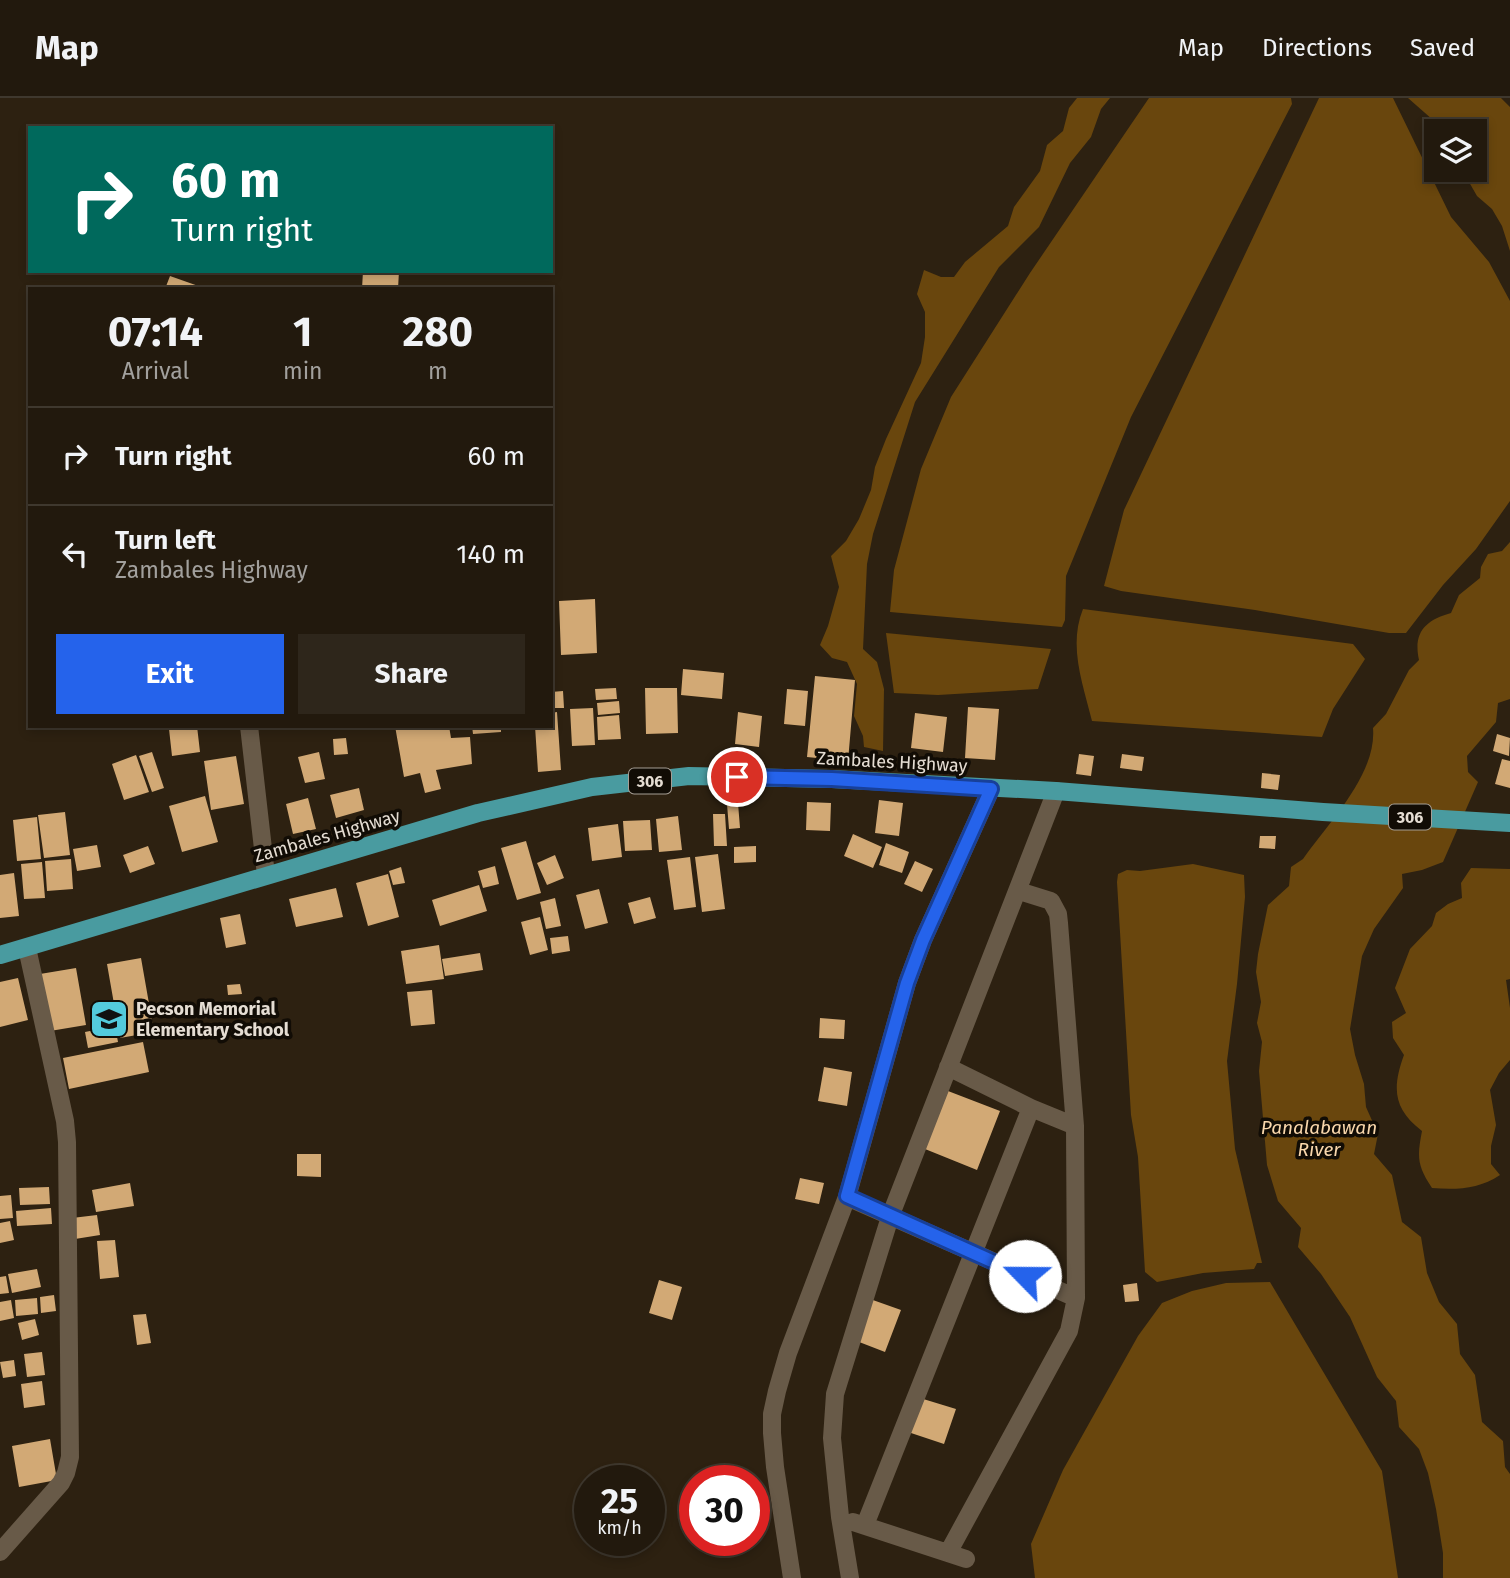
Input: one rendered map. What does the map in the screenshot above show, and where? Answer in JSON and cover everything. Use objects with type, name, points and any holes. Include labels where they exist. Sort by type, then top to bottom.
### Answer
[{"type":"main road","name":"Zambales Highway","points":[[0,955],[478,813],[592,787],[689,776],[832,779],[1056,791],[1504,823]]},
{"type":"street","points":[[249,728],[266,876]]},
{"type":"street","points":[[792,1578],[775,1467],[772,1414],[788,1353],[847,1196],[907,983],[923,940],[991,789]]},
{"type":"street","points":[[850,1578],[840,1517],[832,1438],[835,1394],[890,1217],[1056,791]]},
{"type":"street","points":[[948,1553],[1069,1331],[1076,1298],[1075,1126],[1058,914],[1051,901],[1045,897],[1019,891]]},
{"type":"street","points":[[0,1552],[61,1483],[70,1457],[67,1142],[65,1121],[27,948]]},
{"type":"street","points":[[948,1067],[1031,1108],[1075,1126]]},
{"type":"street","points":[[865,1525],[1031,1108]]},
{"type":"street","points":[[847,1196],[1076,1298]]},
{"type":"street","points":[[840,1517],[966,1559]]},
{"type":"water","points":[[1077,98],[1110,98],[1101,109],[1091,137],[1070,163],[1039,227],[999,267],[915,402],[873,534],[867,564],[863,649],[877,662],[884,689],[883,751],[864,747],[863,736],[854,716],[857,684],[847,662],[832,658],[820,645],[839,587],[831,556],[846,541],[859,519],[886,439],[921,363],[925,312],[917,294],[924,270],[941,277],[954,277],[965,262],[1008,226],[1014,207],[1040,171],[1047,145],[1063,131],[1069,108]]},
{"type":"water","points":[[1149,98],[1291,98],[1292,104],[1131,417],[1066,576],[1065,620],[1062,627],[890,612],[894,570],[921,469],[951,397],[1030,273]]},
{"type":"water","points":[[1319,98],[1393,98],[1424,162],[1424,182],[1434,182],[1451,217],[1489,262],[1510,301],[1510,501],[1476,549],[1443,585],[1406,633],[1389,633],[1121,591],[1104,586],[1124,510]]},
{"type":"water","points":[[1408,98],[1501,98],[1510,107],[1510,251],[1502,226],[1492,209],[1477,196],[1469,182],[1487,182],[1487,119],[1432,119]]},
{"type":"water","name":"Panalabawan River","points":[[1510,542],[1510,699],[1498,703],[1496,722],[1467,756],[1468,772],[1478,782],[1443,862],[1402,874],[1403,888],[1374,929],[1362,956],[1350,1029],[1364,1084],[1366,1107],[1378,1134],[1374,1154],[1392,1175],[1402,1222],[1421,1237],[1427,1273],[1439,1302],[1457,1324],[1460,1354],[1475,1375],[1482,1422],[1503,1441],[1505,1467],[1510,1474],[1510,1578],[1443,1578],[1443,1553],[1436,1509],[1428,1473],[1419,1449],[1399,1427],[1396,1401],[1377,1377],[1350,1317],[1321,1274],[1298,1247],[1301,1228],[1278,1201],[1267,1165],[1259,1071],[1262,1042],[1257,1023],[1261,1002],[1256,972],[1268,905],[1289,886],[1291,867],[1303,859],[1359,780],[1372,745],[1373,728],[1386,714],[1409,670],[1419,660],[1418,642],[1423,629],[1434,620],[1451,613],[1459,595],[1480,578],[1481,567],[1488,554],[1502,551]]},
{"type":"water","points":[[1083,609],[1353,644],[1365,659],[1333,709],[1322,737],[1092,721],[1078,665],[1077,637]]},
{"type":"water","points":[[886,633],[1051,649],[1038,689],[938,695],[894,693]]},
{"type":"water","points":[[1193,864],[1244,875],[1245,897],[1227,1061],[1235,1149],[1262,1263],[1257,1263],[1254,1269],[1203,1273],[1157,1282],[1145,1272],[1138,1157],[1131,1115],[1117,882],[1118,874],[1127,870],[1140,871]]},
{"type":"water","points":[[1471,868],[1510,869],[1510,979],[1506,980],[1510,1008],[1510,1060],[1490,1090],[1496,1125],[1491,1146],[1491,1164],[1500,1175],[1468,1188],[1432,1188],[1419,1161],[1422,1131],[1405,1114],[1398,1097],[1398,1078],[1404,1055],[1393,1038],[1392,1022],[1406,1013],[1395,988],[1410,949],[1432,926],[1436,913],[1462,898],[1461,883]]},
{"type":"water","points":[[1270,1282],[1382,1471],[1398,1578],[1035,1578],[1031,1544],[1063,1470],[1138,1336],[1162,1303],[1192,1291],[1226,1283]]},
{"type":"building","points":[[363,273],[399,273],[398,287],[362,287]]},
{"type":"building","points":[[170,276],[201,287],[166,287]]},
{"type":"building","points":[[595,599],[597,653],[561,655],[559,601]]},
{"type":"building","points":[[683,669],[724,673],[722,699],[681,695]]},
{"type":"building","points":[[815,676],[855,680],[848,761],[807,757]]},
{"type":"building","points":[[616,688],[617,699],[596,700],[595,689]]},
{"type":"building","points":[[645,688],[677,688],[678,733],[646,734]]},
{"type":"building","points":[[787,689],[808,691],[805,726],[784,724]]},
{"type":"building","points":[[563,691],[564,708],[553,708],[553,692]]},
{"type":"building","points":[[619,701],[620,713],[598,715],[597,703]]},
{"type":"building","points":[[968,707],[999,709],[995,760],[965,758]]},
{"type":"building","points":[[593,708],[595,745],[572,746],[570,709]]},
{"type":"building","points":[[557,712],[561,770],[538,772],[535,728],[553,728],[553,713]]},
{"type":"building","points":[[738,712],[762,716],[759,747],[735,744]]},
{"type":"building","points":[[915,713],[947,717],[943,752],[911,748]]},
{"type":"building","points":[[619,715],[621,739],[598,740],[597,717]]},
{"type":"building","points":[[197,728],[200,752],[172,756],[169,729]]},
{"type":"building","points":[[395,728],[449,728],[451,738],[470,737],[472,764],[436,770],[441,789],[425,793],[420,773],[404,777]]},
{"type":"building","points":[[472,728],[501,728],[501,732],[473,734]]},
{"type":"building","points":[[1497,734],[1510,738],[1509,756],[1493,751]]},
{"type":"building","points":[[346,738],[348,754],[334,755],[333,739]]},
{"type":"building","points":[[152,752],[164,788],[152,792],[139,756]]},
{"type":"building","points":[[319,752],[325,779],[305,783],[298,757]]},
{"type":"building","points":[[1079,754],[1094,756],[1091,776],[1076,774]]},
{"type":"building","points":[[1122,754],[1144,757],[1142,771],[1120,768]]},
{"type":"building","points":[[136,755],[149,792],[124,800],[112,764]]},
{"type":"building","points":[[236,756],[244,804],[211,810],[204,761]]},
{"type":"building","points":[[1502,759],[1510,761],[1510,788],[1495,784]]},
{"type":"building","points":[[1262,773],[1280,775],[1278,790],[1261,788]]},
{"type":"building","points":[[359,788],[364,810],[336,818],[330,795]]},
{"type":"building","points":[[205,796],[218,842],[182,852],[169,806]]},
{"type":"building","points":[[308,798],[316,829],[293,834],[286,804]]},
{"type":"building","points":[[879,800],[903,803],[899,836],[875,833]]},
{"type":"building","points":[[807,802],[831,803],[830,831],[806,830]]},
{"type":"building","points":[[738,803],[740,828],[729,829],[727,804]]},
{"type":"building","points":[[65,812],[70,855],[44,858],[38,815]]},
{"type":"building","points":[[713,814],[725,814],[727,846],[714,846]]},
{"type":"building","points":[[678,816],[682,850],[659,852],[656,819]]},
{"type":"building","points":[[37,817],[41,859],[17,861],[13,820]]},
{"type":"building","points":[[650,820],[652,850],[625,851],[623,821]]},
{"type":"building","points":[[618,824],[622,857],[592,861],[588,828]]},
{"type":"building","points":[[853,834],[882,847],[873,868],[844,856]]},
{"type":"building","points":[[1260,836],[1276,836],[1275,849],[1259,848]]},
{"type":"building","points":[[526,841],[541,893],[517,900],[501,848]]},
{"type":"building","points":[[886,843],[909,852],[902,873],[879,865]]},
{"type":"building","points":[[97,845],[101,867],[77,871],[73,849]]},
{"type":"building","points":[[148,846],[155,864],[130,873],[123,855]]},
{"type":"building","points":[[756,846],[756,862],[734,863],[734,847]]},
{"type":"building","points":[[718,854],[725,909],[702,912],[695,857]]},
{"type":"building","points":[[555,855],[564,878],[547,885],[537,863]]},
{"type":"building","points":[[690,857],[696,907],[674,910],[667,860]]},
{"type":"building","points":[[71,859],[73,889],[47,891],[45,861]]},
{"type":"building","points":[[915,861],[933,869],[922,892],[904,884]]},
{"type":"building","points":[[42,862],[45,898],[24,899],[21,864]]},
{"type":"building","points":[[495,866],[499,884],[483,888],[478,871]]},
{"type":"building","points":[[401,867],[405,883],[393,885],[389,871]]},
{"type":"building","points":[[14,873],[19,916],[0,918],[0,875]]},
{"type":"building","points":[[388,874],[399,917],[368,926],[356,883]]},
{"type":"building","points":[[479,885],[487,911],[440,926],[432,900]]},
{"type":"building","points":[[336,888],[343,917],[296,927],[289,899]]},
{"type":"building","points":[[599,889],[608,923],[585,929],[576,895]]},
{"type":"building","points":[[650,897],[656,918],[634,924],[628,903]]},
{"type":"building","points":[[555,898],[561,926],[546,929],[540,902]]},
{"type":"building","points":[[240,914],[246,944],[226,948],[220,918]]},
{"type":"building","points":[[540,917],[548,950],[530,955],[521,922]]},
{"type":"building","points":[[568,936],[570,951],[552,954],[550,938]]},
{"type":"building","points":[[439,945],[444,979],[406,984],[401,951]]},
{"type":"building","points":[[480,953],[483,970],[445,976],[442,959]]},
{"type":"building","points":[[141,958],[154,1032],[120,1038],[107,964]]},
{"type":"building","points":[[76,968],[86,1025],[50,1031],[40,974]]},
{"type":"building","points":[[18,978],[28,1020],[0,1027],[0,982]]},
{"type":"building","points":[[240,984],[242,994],[228,995],[227,985]]},
{"type":"building","points":[[432,990],[435,1024],[411,1026],[407,992]]},
{"type":"building","points":[[820,1018],[845,1020],[844,1039],[819,1038]]},
{"type":"building","points":[[115,1026],[118,1042],[88,1048],[85,1032]]},
{"type":"building","points":[[143,1042],[149,1072],[69,1089],[63,1058]]},
{"type":"building","points":[[824,1067],[852,1072],[847,1106],[818,1101]]},
{"type":"building","points":[[948,1091],[1000,1111],[977,1170],[925,1149]]},
{"type":"building","points":[[297,1154],[321,1154],[321,1177],[297,1176]]},
{"type":"building","points":[[800,1178],[824,1183],[819,1204],[795,1199]]},
{"type":"building","points":[[130,1183],[134,1206],[96,1212],[92,1190]]},
{"type":"building","points":[[49,1187],[50,1204],[20,1205],[19,1188]]},
{"type":"building","points":[[11,1195],[13,1218],[0,1219],[0,1196]]},
{"type":"building","points":[[51,1208],[52,1224],[17,1226],[16,1211]]},
{"type":"building","points":[[97,1215],[100,1235],[75,1239],[72,1218]]},
{"type":"building","points":[[10,1221],[14,1240],[0,1243],[0,1223]]},
{"type":"building","points":[[115,1240],[119,1277],[100,1279],[97,1241]]},
{"type":"building","points":[[37,1269],[41,1287],[12,1293],[8,1274]]},
{"type":"building","points":[[6,1276],[9,1293],[0,1294],[0,1277]]},
{"type":"building","points":[[659,1280],[682,1287],[672,1320],[649,1313]]},
{"type":"building","points":[[1137,1283],[1139,1301],[1125,1302],[1123,1285]]},
{"type":"building","points":[[54,1295],[56,1311],[41,1313],[40,1297]]},
{"type":"building","points":[[37,1298],[38,1314],[16,1316],[15,1300]]},
{"type":"building","points":[[870,1299],[901,1310],[885,1352],[854,1340]]},
{"type":"building","points":[[11,1300],[14,1318],[0,1321],[0,1302]]},
{"type":"building","points":[[146,1314],[151,1343],[137,1345],[133,1315]]},
{"type":"building","points":[[35,1319],[39,1335],[22,1340],[18,1323]]},
{"type":"building","points":[[42,1352],[45,1375],[27,1377],[24,1354]]},
{"type":"building","points":[[14,1360],[16,1376],[3,1378],[0,1362]]},
{"type":"building","points":[[42,1381],[45,1405],[24,1408],[21,1384]]},
{"type":"building","points":[[920,1398],[956,1409],[944,1444],[908,1432]]},
{"type":"building","points":[[50,1439],[57,1480],[19,1487],[12,1446]]},
{"type":"place","name":"Pecson Memorial Elementary School","points":[[109,1019]]},
{"type":"route","points":[[737,777],[832,779],[991,789],[923,940],[907,983],[847,1196],[1025,1276]]}]
